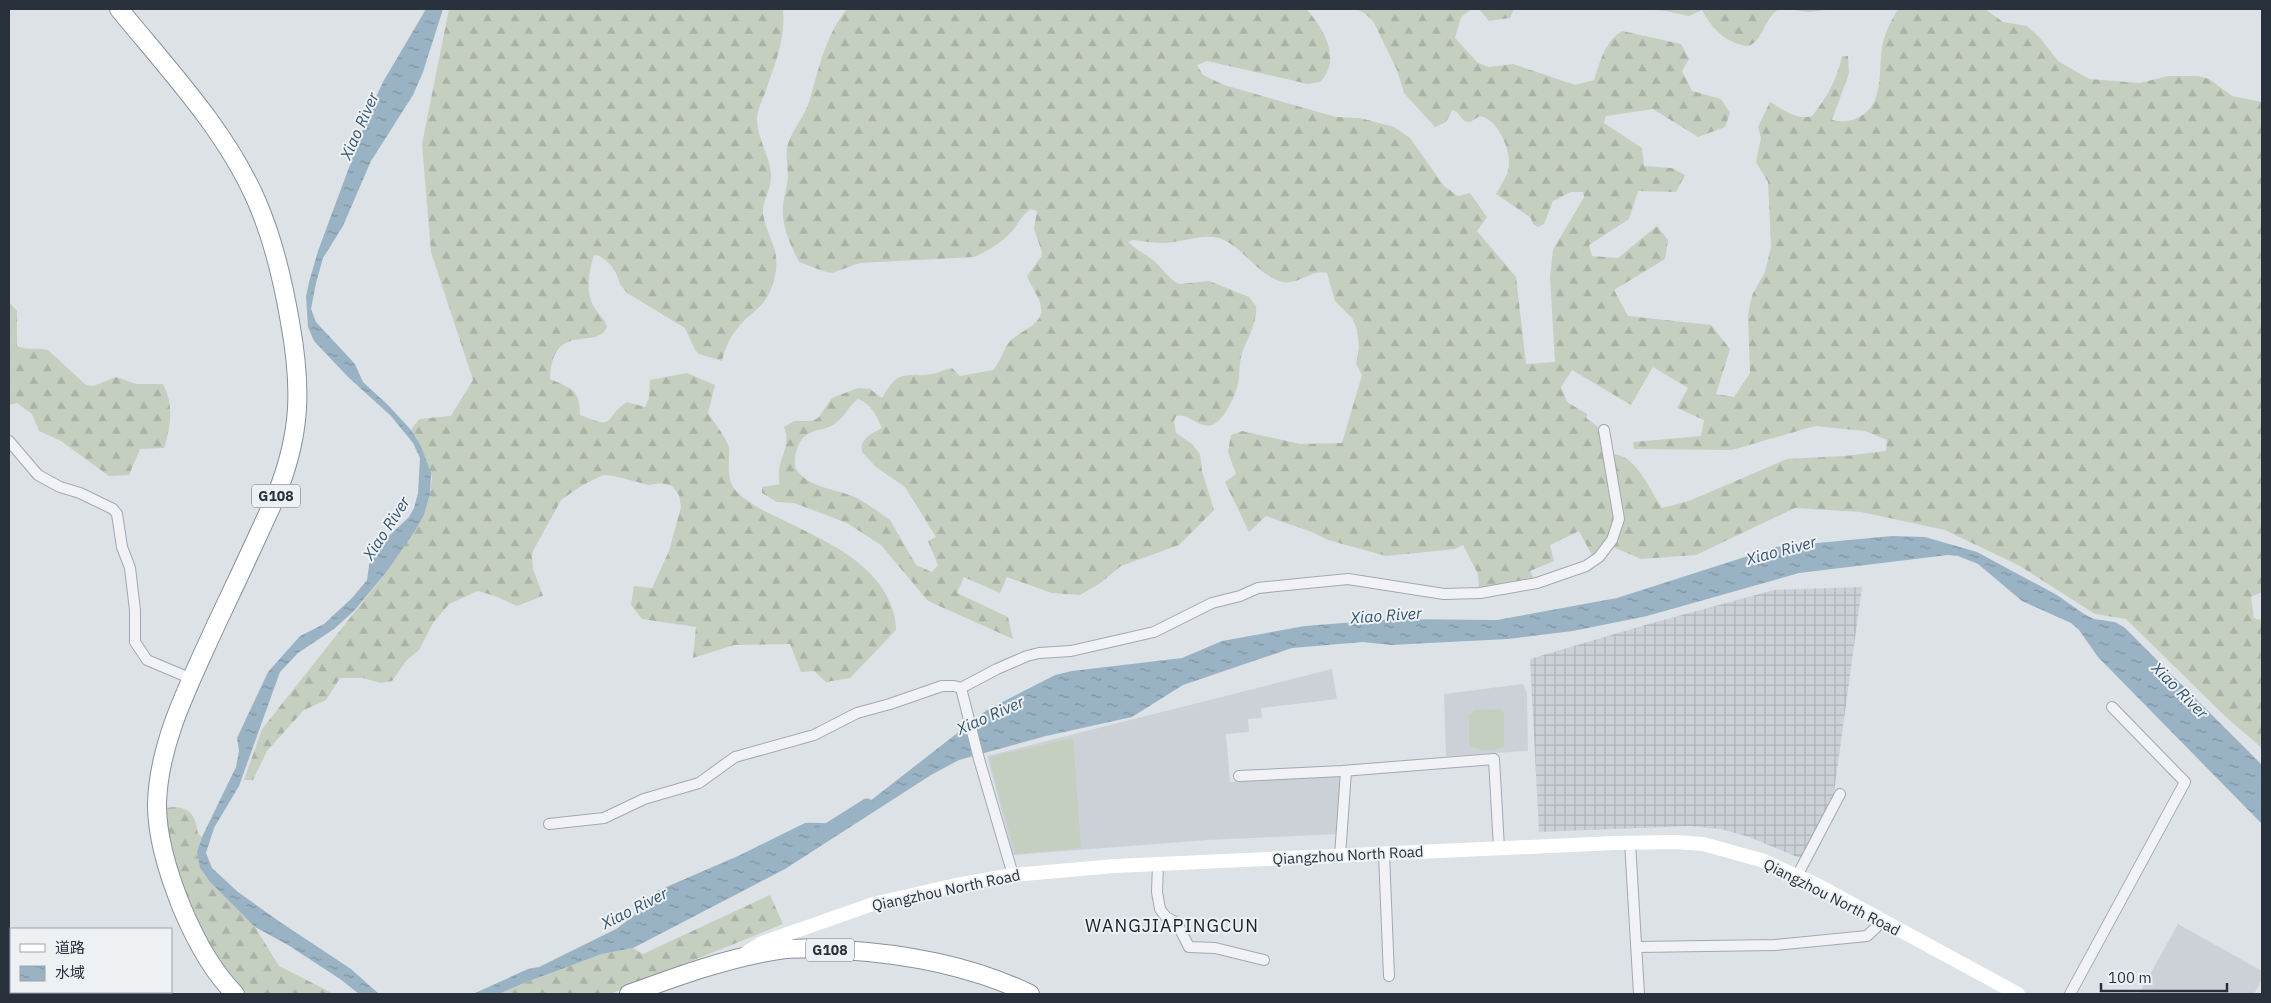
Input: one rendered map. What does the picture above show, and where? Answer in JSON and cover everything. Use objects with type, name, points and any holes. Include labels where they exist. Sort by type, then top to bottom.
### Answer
[{"type":"highway","name":"G108","points":[[119,9],[196,104],[226,147],[251,190],[266,224],[276,257],[296,359],[297,419],[288,464],[276,496],[192,679],[165,749],[159,785],[158,821],[170,874],[187,921],[214,969],[235,994]]},
{"type":"highway","name":"G108","points":[[629,994],[687,972],[736,959],[791,949],[877,952],[921,959],[969,971],[1030,994]]},
{"type":"main road","name":"Qiangzhou North Road","points":[[736,959],[762,944],[873,904],[965,883],[1013,875],[1158,864],[1630,842],[1675,842],[1708,845],[1761,860],[1797,876],[2018,994]]},
{"type":"main road","name":"Qiangzhou North Road","points":[[1950,958],[1979,979],[2006,994]]},
{"type":"street","points":[[962,692],[997,669],[1027,656],[1038,653],[1071,651],[1154,632],[1212,602],[1240,596],[1258,588],[1348,579],[1435,593],[1480,593],[1537,583],[1586,566],[1599,557],[1612,540],[1619,518],[1604,430]]},
{"type":"street","points":[[9,441],[20,452],[29,468],[38,475],[113,509],[117,514],[122,546],[130,568],[135,610],[135,642],[148,660],[192,679]]},
{"type":"street","points":[[549,824],[604,818],[644,799],[699,783],[734,757],[814,736],[857,712],[890,704],[942,686],[954,686],[962,692],[979,759],[1013,875]]},
{"type":"street","points":[[2070,994],[2185,782],[2112,707]]},
{"type":"street","points":[[1239,776],[1346,771],[1494,759],[1499,848]]},
{"type":"street","points":[[1340,856],[1346,771]]},
{"type":"street","points":[[1797,876],[1840,794]]},
{"type":"street","points":[[1630,842],[1639,994]]},
{"type":"street","points":[[1384,854],[1389,976]]},
{"type":"street","points":[[1158,864],[1157,892],[1160,909],[1166,917],[1177,923],[1189,947],[1214,948],[1264,960]]},
{"type":"street","points":[[1637,947],[1775,945],[1858,937],[1867,936],[1883,921]]},
{"type":"shaded area","points":[[1862,587],[1833,800],[1802,859],[1749,837],[1721,829],[1690,826],[1539,832],[1530,659],[1774,590]]},
{"type":"shaded area","points":[[1332,669],[1337,699],[1261,708],[1262,718],[1248,719],[1249,732],[1226,734],[1230,782],[1340,774],[1338,834],[1208,840],[1013,855],[987,756]]},
{"type":"shaded area","points":[[1523,684],[1527,693],[1528,751],[1446,756],[1444,694]]},
{"type":"shaded area","points":[[2178,924],[2262,971],[2262,979],[2254,994],[2139,994]]},
{"type":"green space","points":[[449,9],[783,9],[781,42],[757,119],[759,134],[769,162],[771,177],[763,214],[776,260],[774,280],[767,298],[734,333],[722,361],[699,354],[695,350],[685,328],[627,293],[609,263],[600,256],[594,255],[589,274],[591,301],[607,327],[601,334],[566,343],[558,349],[553,361],[550,379],[573,391],[580,406],[580,415],[600,422],[609,420],[627,402],[645,407],[649,398],[650,380],[687,373],[715,385],[708,413],[728,445],[729,477],[733,487],[752,504],[844,552],[867,570],[888,598],[895,617],[896,630],[850,678],[826,682],[814,671],[801,672],[790,644],[734,645],[693,658],[696,627],[642,619],[631,605],[634,586],[652,588],[669,551],[681,507],[679,495],[672,486],[661,483],[649,485],[603,475],[581,486],[561,500],[533,551],[533,569],[543,596],[517,606],[478,591],[449,604],[433,623],[419,650],[406,661],[392,681],[380,683],[363,678],[340,678],[326,700],[304,710],[267,751],[253,780],[244,780],[262,729],[388,570],[424,515],[432,478],[421,446],[411,430],[419,419],[451,416],[473,380],[431,252],[422,144]]},
{"type":"green space","points":[[847,9],[1306,9],[1319,25],[1328,44],[1330,54],[1330,64],[1320,82],[1308,84],[1207,61],[1197,65],[1203,75],[1224,85],[1336,117],[1360,118],[1394,127],[1410,138],[1444,186],[1458,196],[1470,193],[1487,217],[1477,231],[1516,277],[1526,364],[1555,362],[1550,277],[1553,250],[1584,197],[1583,192],[1571,192],[1553,201],[1544,224],[1538,227],[1533,224],[1531,218],[1496,194],[1509,168],[1509,157],[1505,142],[1497,128],[1492,122],[1480,116],[1470,122],[1464,121],[1457,112],[1452,110],[1446,122],[1435,127],[1404,93],[1397,70],[1373,21],[1356,9],[1472,9],[1461,17],[1455,38],[1478,63],[1489,67],[1513,64],[1575,85],[1594,80],[1607,46],[1622,31],[1681,44],[1689,59],[1682,71],[1692,91],[1721,99],[1730,113],[1725,127],[1698,137],[1653,109],[1606,116],[1604,123],[1642,148],[1644,166],[1672,168],[1685,175],[1676,192],[1638,191],[1629,219],[1589,245],[1592,256],[1618,258],[1657,226],[1668,240],[1665,259],[1614,290],[1628,316],[1711,325],[1730,349],[1716,394],[1734,397],[1750,373],[1748,316],[1750,304],[1753,293],[1765,272],[1771,247],[1768,182],[1756,162],[1761,138],[1758,127],[1770,102],[1796,116],[1812,116],[1831,88],[1842,56],[1848,56],[1849,73],[1832,120],[1849,121],[1865,114],[1876,98],[1880,79],[1883,43],[1898,9],[1985,9],[2003,22],[2027,26],[2040,38],[2058,61],[2089,79],[2140,83],[2168,76],[2198,76],[2209,79],[2232,96],[2262,102],[2262,592],[2251,597],[2254,618],[2259,620],[2262,618],[2262,748],[2227,718],[2126,619],[2095,614],[2020,566],[1945,530],[1861,512],[1795,508],[1696,555],[1641,559],[1611,546],[1621,520],[1613,454],[1621,456],[1636,467],[1662,508],[1689,501],[1787,459],[1845,456],[1886,451],[1887,440],[1865,431],[1815,426],[1732,450],[1634,449],[1633,442],[1701,436],[1704,420],[1677,408],[1688,388],[1653,367],[1631,405],[1572,370],[1561,387],[1567,402],[1587,414],[1586,418],[1598,427],[1615,515],[1613,530],[1593,557],[1579,531],[1550,545],[1554,561],[1530,571],[1534,580],[1479,589],[1478,574],[1463,545],[1455,549],[1386,556],[1328,540],[1312,532],[1266,516],[1249,532],[1225,482],[1236,474],[1228,452],[1231,435],[1242,431],[1300,444],[1342,443],[1362,375],[1356,364],[1359,347],[1357,329],[1352,318],[1335,301],[1327,273],[1316,273],[1295,281],[1283,282],[1274,279],[1259,269],[1232,244],[1210,237],[1170,243],[1133,240],[1128,242],[1154,261],[1169,277],[1179,284],[1209,281],[1249,297],[1256,306],[1254,324],[1241,357],[1238,384],[1232,401],[1221,419],[1207,426],[1181,416],[1176,416],[1174,421],[1176,433],[1192,444],[1200,454],[1202,471],[1214,510],[1179,545],[1121,566],[1099,584],[1080,595],[1052,593],[1007,577],[1000,593],[964,577],[957,593],[1008,617],[1013,639],[928,601],[881,545],[847,523],[794,503],[777,502],[762,493],[762,487],[780,484],[779,468],[786,442],[784,427],[794,421],[812,421],[818,418],[832,398],[858,388],[870,389],[882,398],[893,382],[903,376],[933,374],[952,368],[960,376],[993,370],[1011,340],[1040,317],[1041,305],[1027,276],[1041,257],[1042,252],[1034,229],[1037,211],[1031,209],[1028,211],[1005,238],[990,249],[974,257],[860,263],[832,273],[799,262],[792,248],[783,220],[783,204],[788,178],[787,148],[790,138],[806,111],[828,40]],"holes":[[[858,399],[863,401],[873,411],[882,428],[865,440],[862,452],[876,467],[905,487],[936,537],[928,541],[938,565],[932,572],[916,565],[890,520],[857,498],[814,484],[800,474],[795,467],[798,446],[807,434],[834,424],[855,401]]]},
{"type":"green space","points":[[1479,9],[1514,9],[1510,18],[1489,21]]},
{"type":"green space","points":[[1640,9],[1779,9],[1774,13],[1760,36],[1747,46],[1732,42],[1720,34],[1702,10],[1689,16],[1666,11]]},
{"type":"green space","points":[[1786,9],[1834,9],[1809,12]]},
{"type":"green space","points":[[9,302],[17,311],[17,346],[48,350],[86,385],[93,386],[116,377],[136,384],[163,384],[169,399],[170,408],[168,432],[164,448],[140,449],[129,475],[109,476],[61,441],[39,431],[32,414],[17,403],[9,405]]},
{"type":"green space","points":[[1499,709],[1504,713],[1504,746],[1486,750],[1472,747],[1469,744],[1469,715],[1475,710]]},
{"type":"green space","points":[[1073,738],[1081,848],[1015,854],[989,757]]},
{"type":"green space","points":[[176,807],[190,812],[195,819],[198,834],[202,837],[197,852],[200,868],[210,882],[255,927],[279,966],[334,994],[245,994],[239,989],[204,939],[179,880],[165,834],[164,808]]},
{"type":"green space","points":[[770,895],[783,924],[610,994],[499,994],[602,954],[633,948],[643,954]]},
{"type":"water","points":[[426,9],[443,9],[423,72],[413,95],[371,161],[343,226],[323,258],[311,309],[316,322],[355,364],[363,382],[411,430],[421,446],[431,473],[430,494],[424,515],[416,529],[388,570],[354,611],[334,629],[298,653],[280,672],[239,786],[214,828],[206,853],[212,868],[238,892],[351,969],[379,994],[359,994],[340,979],[288,945],[255,927],[210,882],[200,868],[197,852],[202,837],[236,767],[239,751],[237,738],[268,672],[300,636],[324,624],[352,598],[367,580],[370,559],[374,550],[409,517],[414,508],[418,493],[420,458],[413,443],[391,416],[348,377],[314,341],[308,327],[306,297],[318,251],[371,108],[383,82]]},
{"type":"water","points":[[1892,536],[1925,537],[1977,552],[2057,595],[2084,614],[2094,619],[2115,622],[2124,627],[2262,765],[2262,824],[2098,657],[2079,630],[2071,623],[2022,601],[1978,564],[1958,556],[1948,555],[1799,573],[1647,616],[1573,631],[1508,639],[1391,645],[1363,642],[1292,648],[1183,685],[1132,717],[1046,736],[959,760],[931,775],[785,869],[633,948],[602,954],[499,994],[473,994],[528,969],[539,967],[616,929],[639,912],[657,891],[738,856],[805,823],[843,822],[987,710],[1055,675],[1072,671],[1182,658],[1222,641],[1305,626],[1393,619],[1497,620],[1617,598],[1776,547]]},
{"type":"waterway","name":"Xiao River","points":[[824,833],[867,806]]},
{"type":"district","name":"WANGJIAPINGCUN","points":[[1172,925]]}]
